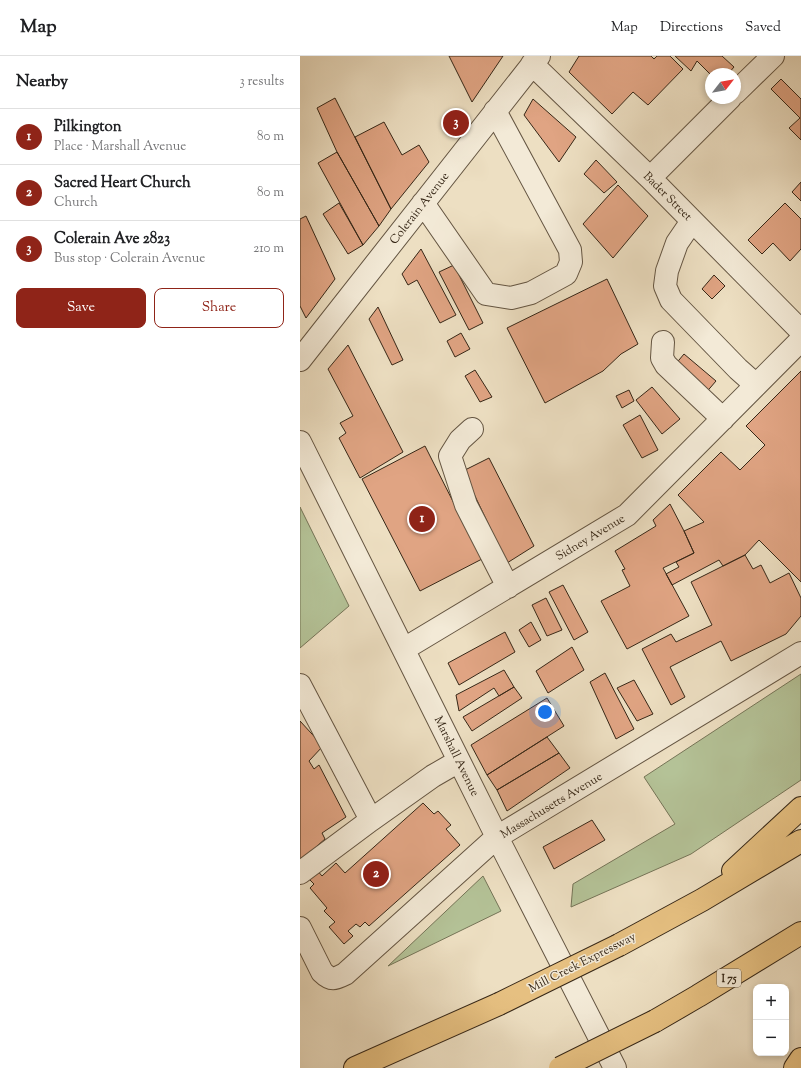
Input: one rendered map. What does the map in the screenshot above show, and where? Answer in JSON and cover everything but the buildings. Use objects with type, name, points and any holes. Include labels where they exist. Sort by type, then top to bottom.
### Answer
[{"type":"main road","points":[[702,900],[801,808]]},
{"type":"main road","name":"Mill Creek Expressway","points":[[355,1068],[499,1004],[619,945],[702,900],[801,841]]},
{"type":"main road","name":"I 75","points":[[560,1068],[655,1021],[801,933]]},
{"type":"main road","points":[[795,1068],[801,1059]]},
{"type":"street","points":[[741,87],[773,56]]},
{"type":"street","name":"Colerain Avenue","points":[[300,360],[535,60]]},
{"type":"street","name":"Bader Street","points":[[535,60],[801,331]]},
{"type":"street","points":[[650,178],[724,104]]},
{"type":"street","points":[[423,203],[486,294],[511,298],[531,293],[566,274],[571,262],[570,250],[495,111]]},
{"type":"street","points":[[692,221],[677,243],[667,271],[665,286],[670,300],[738,369],[756,385]]},
{"type":"street","name":"Sidney Avenue","points":[[404,649],[627,516],[801,340]]},
{"type":"street","points":[[663,342],[662,358],[666,365],[723,419]]},
{"type":"street","points":[[472,429],[460,440],[450,456],[466,505],[508,587]]},
{"type":"street","name":"Marshall Avenue","points":[[300,442],[497,837],[615,1068]]},
{"type":"street","name":"Massachusetts Avenue","points":[[300,928],[322,972],[327,977],[334,979],[345,974],[497,837],[801,653]]},
{"type":"street","points":[[300,685],[371,820]]},
{"type":"street","points":[[300,873],[433,776],[459,761]]},
{"type":"green space","points":[[300,507],[349,606],[300,648]]},
{"type":"green space","points":[[801,674],[801,780],[691,854],[571,907],[573,884],[675,824],[644,777]]},
{"type":"green space","points":[[483,876],[501,911],[388,966]]},
{"type":"place","name":"Colerain Ave 2823","points":[[456,123]]},
{"type":"place","name":"Pilkington","points":[[422,519]]},
{"type":"place","name":"Sacred Heart Church","points":[[376,874]]}]
